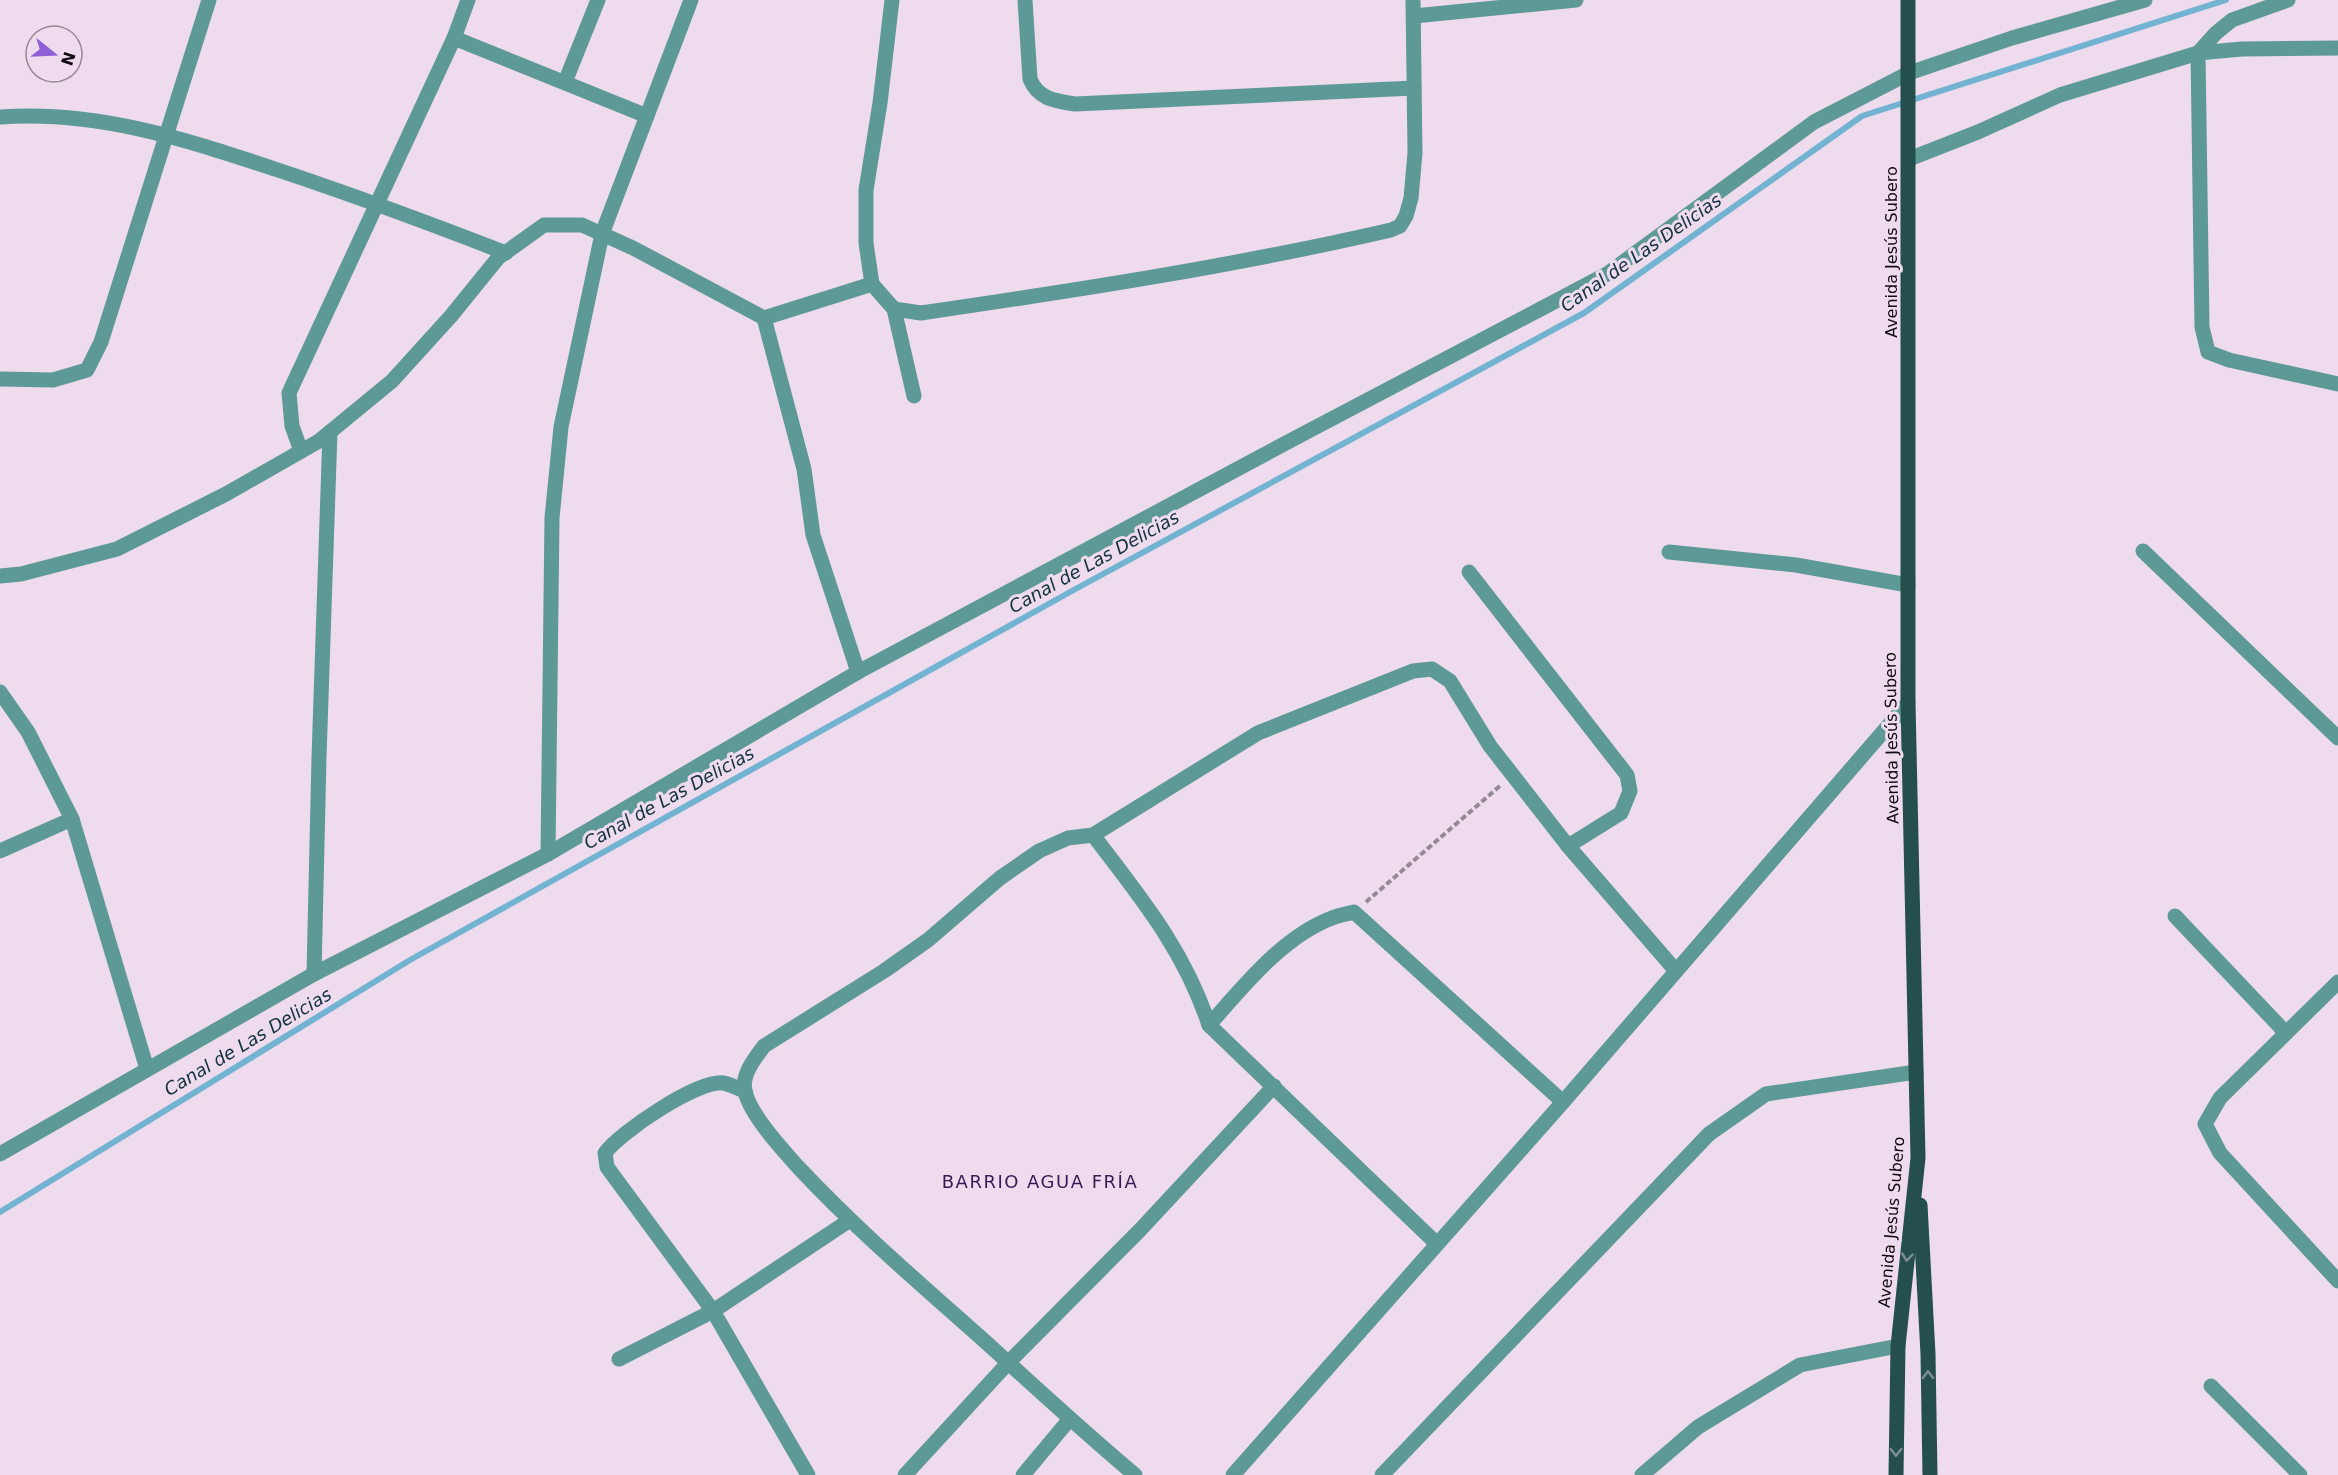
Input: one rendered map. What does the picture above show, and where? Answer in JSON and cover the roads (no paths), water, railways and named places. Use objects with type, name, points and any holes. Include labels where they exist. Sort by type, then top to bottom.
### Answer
[{"type":"main road","name":"Avenida Jesús Subero","points":[[1896,1475],[1898,1346],[1918,1158],[1908,703],[1908,0]]},
{"type":"main road","points":[[1918,1158],[1928,1354],[1930,1475]]},
{"type":"street","points":[[0,379],[53,380],[87,370],[101,342],[209,0]]},
{"type":"street","points":[[301,451],[292,426],[289,393],[454,38],[468,0]]},
{"type":"street","points":[[565,82],[598,0]]},
{"type":"street","points":[[548,854],[552,518],[561,427],[602,234],[691,0]]},
{"type":"street","points":[[892,0],[880,103],[866,190],[866,243],[872,285],[894,309],[914,396]]},
{"type":"street","points":[[1025,0],[1030,79],[1034,89],[1050,99],[1075,104],[1414,88]]},
{"type":"street","points":[[894,309],[921,313],[1115,284],[1241,263],[1391,230],[1400,226],[1406,216],[1411,198],[1415,153],[1413,0]]},
{"type":"street","points":[[1413,16],[1576,0]]},
{"type":"street","points":[[0,1154],[314,974],[548,854],[858,672],[1607,274],[1814,122],[1909,79],[2012,38],[2145,0]]},
{"type":"street","points":[[2288,0],[2232,20],[2198,53],[2202,327],[2208,352],[2229,360],[2338,384]]},
{"type":"street","points":[[454,38],[647,116]]},
{"type":"street","points":[[1909,159],[1978,132],[2061,95],[2198,53],[2242,49],[2338,48]]},
{"type":"street","points":[[0,117],[75,117],[166,134],[376,203],[506,253]]},
{"type":"street","points":[[0,576],[21,574],[117,549],[226,494],[301,451],[330,432],[392,381],[451,316],[498,258],[544,225],[582,225],[633,248],[764,318],[872,285]]},
{"type":"street","points":[[764,318],[804,469],[813,535],[858,672]]},
{"type":"street","points":[[314,974],[318,757],[330,432]]},
{"type":"street","points":[[2143,551],[2338,738]]},
{"type":"street","points":[[1669,552],[1796,565],[1908,585]]},
{"type":"street","points":[[1469,572],[1627,775],[1630,791],[1621,813],[1568,846]]},
{"type":"street","points":[[1135,1475],[1069,1420],[906,1273],[850,1220],[784,1152],[762,1124],[745,1091],[745,1081],[752,1062],[764,1046],[837,1002],[928,940],[1000,878],[1040,851],[1068,838],[1093,835],[1258,733],[1413,671],[1432,669],[1450,681],[1490,746],[1568,846],[1676,971]]},
{"type":"street","points":[[1,696],[28,732],[72,819],[147,1069]]},
{"type":"street","points":[[1233,1475],[1563,1102],[1908,703]]},
{"type":"street","points":[[0,851],[72,819]]},
{"type":"street","points":[[1093,835],[1171,940],[1199,995],[1209,1025],[1437,1244]]},
{"type":"street","points":[[1209,1025],[1262,966],[1299,937],[1331,918],[1354,912],[1563,1102]]},
{"type":"street","points":[[2175,916],[2286,1033]]},
{"type":"street","points":[[2338,982],[2220,1098],[2205,1124],[2220,1153],[2338,1281]]},
{"type":"street","points":[[1382,1475],[1709,1134],[1766,1094],[1916,1072]]},
{"type":"street","points":[[745,1091],[724,1083],[704,1085],[658,1111],[613,1142],[605,1153],[607,1167],[713,1311],[808,1475]]},
{"type":"street","points":[[905,1475],[1008,1364],[1140,1230],[1274,1086]]},
{"type":"street","points":[[619,1359],[713,1311],[850,1220]]},
{"type":"street","points":[[1642,1475],[1698,1427],[1800,1365],[1898,1346]]},
{"type":"street","points":[[2211,1386],[2300,1475]]},
{"type":"street","points":[[1023,1475],[1069,1420]]},
{"type":"waterway","name":"Canal de Las Delicias","points":[[0,1212],[410,960],[1070,592],[1584,313],[1862,116],[2226,0]]},
{"type":"district","name":"BARRIO AGUA FRÍA","points":[[1040,1182]]}]
